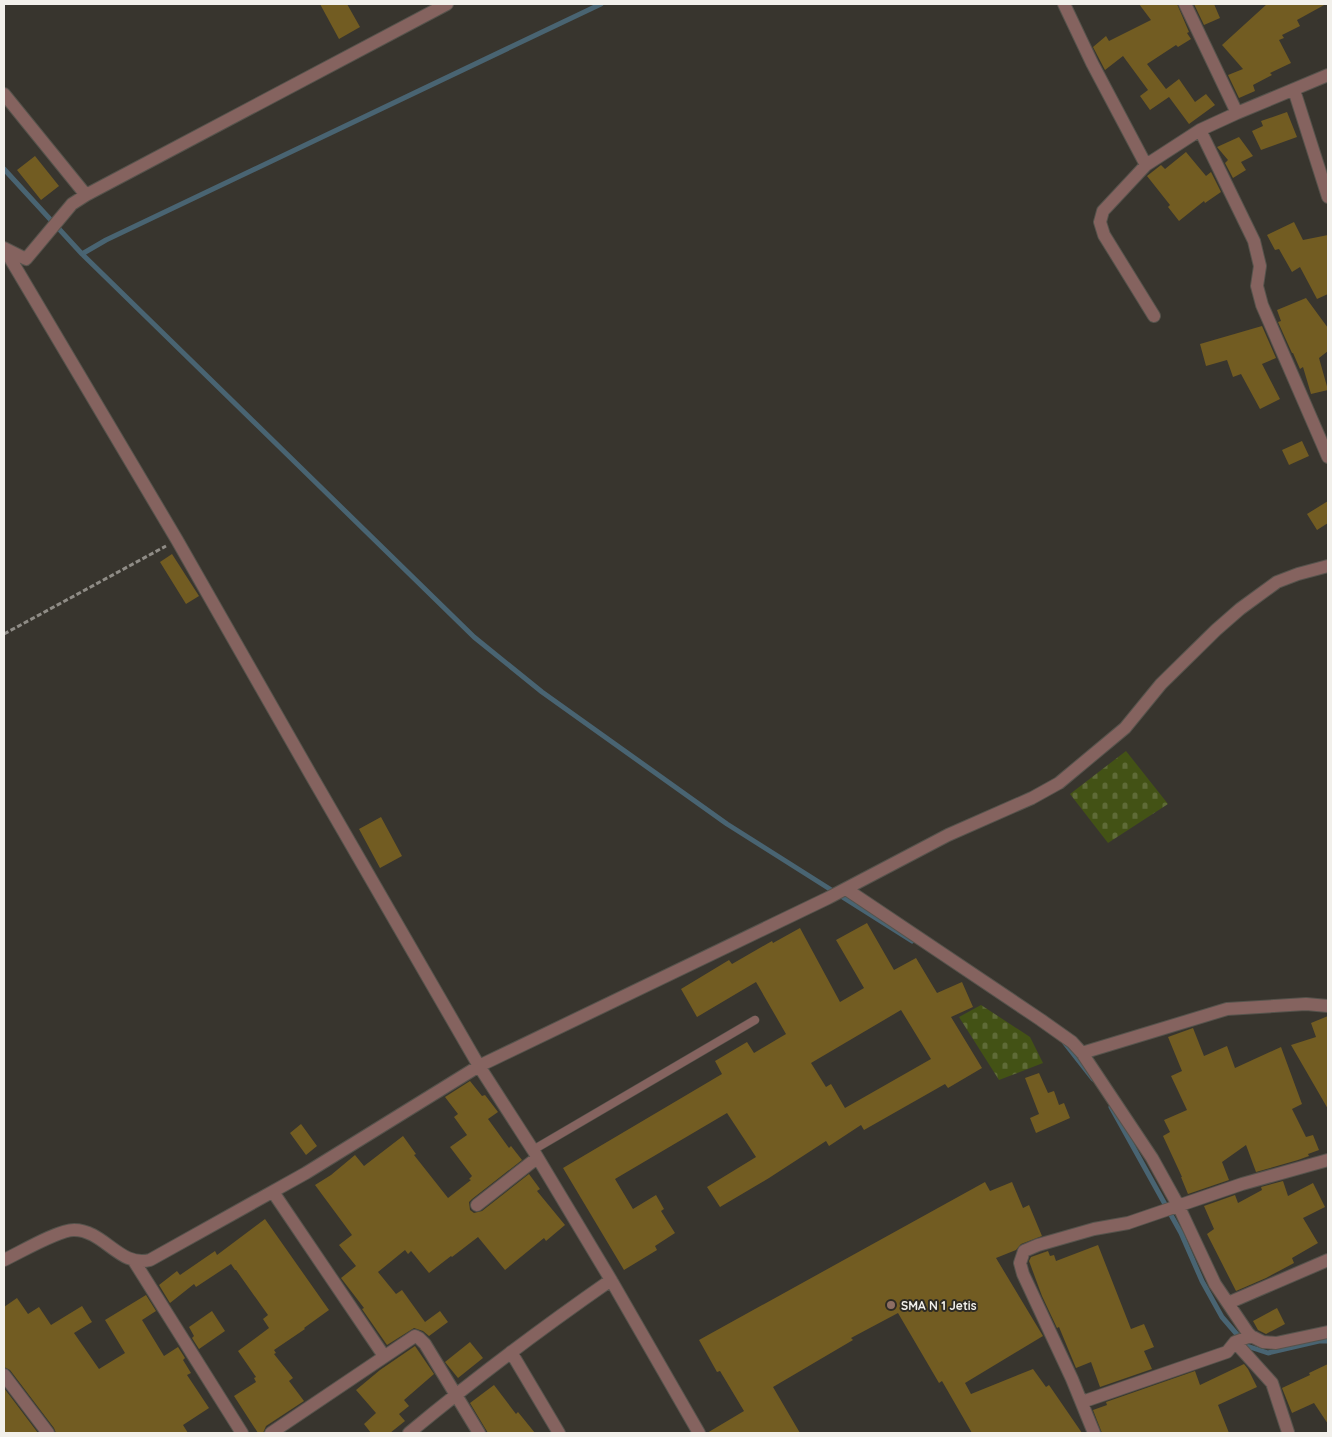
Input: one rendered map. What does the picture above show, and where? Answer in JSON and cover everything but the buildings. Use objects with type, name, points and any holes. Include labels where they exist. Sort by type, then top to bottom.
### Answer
[{"type":"street","points":[[4,248],[26,259],[72,204],[86,195],[447,4]]},
{"type":"street","points":[[1064,4],[1092,63],[1146,165]]},
{"type":"street","points":[[1185,4],[1237,113]]},
{"type":"street","points":[[1154,316],[1104,235],[1100,222],[1103,211],[1146,165],[1200,130],[1328,76]]},
{"type":"street","points":[[1294,90],[1328,197]]},
{"type":"street","points":[[4,94],[86,195]]},
{"type":"street","points":[[1200,130],[1254,241],[1260,266],[1257,286],[1262,305],[1328,457]]},
{"type":"street","points":[[4,248],[177,540],[479,1066],[611,1280],[699,1433]]},
{"type":"street","points":[[4,1260],[62,1232],[76,1230],[98,1237],[125,1257],[134,1261],[143,1262],[150,1260],[306,1174],[479,1066],[828,898],[948,835],[1059,784],[1125,728],[1161,684],[1240,609],[1277,582],[1328,566]]},
{"type":"street","points":[[844,890],[1042,1020],[1072,1042],[1082,1053],[1152,1158],[1216,1284],[1228,1303],[1243,1339],[1272,1383],[1288,1432]]},
{"type":"street","points":[[1082,1053],[1227,1009],[1306,1004],[1328,1006]]},
{"type":"street","points":[[477,1205],[535,1154]]},
{"type":"street","points":[[1094,1433],[1050,1330],[1023,1274],[1020,1263],[1024,1252],[1038,1245],[1128,1223],[1242,1184],[1328,1160]]},
{"type":"street","points":[[273,1192],[384,1356]]},
{"type":"street","points":[[1228,1303],[1328,1260]]},
{"type":"street","points":[[134,1261],[242,1433]]},
{"type":"street","points":[[409,1433],[455,1394],[554,1319],[611,1280]]},
{"type":"street","points":[[1082,1402],[1227,1352],[1243,1339],[1276,1343],[1328,1332]]},
{"type":"street","points":[[272,1433],[415,1336],[425,1344],[479,1433]]},
{"type":"street","points":[[511,1352],[560,1433]]},
{"type":"street","points":[[4,1375],[48,1433]]},
{"type":"lane","points":[[535,1154],[754,1020]]},
{"type":"path","points":[[4,634],[177,540]]},
{"type":"green space","points":[[1126,751],[1168,804],[1108,843],[1070,794]]},
{"type":"green space","points":[[981,1005],[1030,1037],[1043,1063],[999,1080],[959,1017]]},
{"type":"waterway","points":[[82,254],[106,240],[601,4]]},
{"type":"waterway","points":[[4,169],[82,254],[474,637],[542,692],[727,824],[912,941]]},
{"type":"waterway","points":[[1064,1042],[1093,1079]]},
{"type":"waterway","points":[[1111,1107],[1181,1233],[1202,1281],[1222,1317],[1247,1346],[1268,1353],[1319,1341],[1328,1341]]},
{"type":"place","name":"SMA N 1 Jetis","points":[[891,1305]]}]
